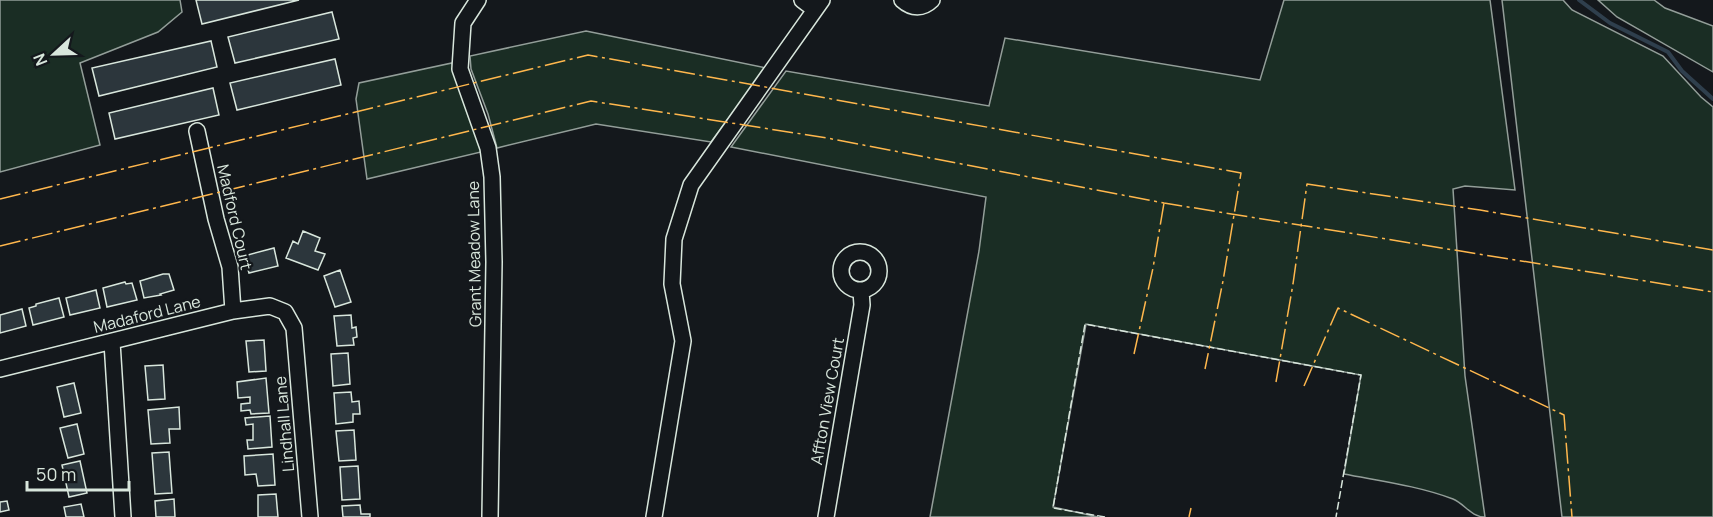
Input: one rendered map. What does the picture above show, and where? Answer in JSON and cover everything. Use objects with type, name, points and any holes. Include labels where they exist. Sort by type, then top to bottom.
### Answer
[{"type":"street","name":"Grant Meadow Lane","points":[[478,0],[463,23],[460,69],[488,148],[492,177],[494,262],[490,517]]},
{"type":"street","points":[[902,0],[909,6],[915,7],[932,0]]},
{"type":"street","points":[[654,517],[683,341],[672,284],[674,239],[691,184],[813,3]]},
{"type":"street","name":"Madford Court","points":[[197,131],[216,219],[230,267],[233,311]]},
{"type":"street","name":"Affton View Court","points":[[826,517],[862,305],[861,291]]},
{"type":"street","name":"Madaford Lane","points":[[0,369],[233,311],[270,306],[285,312],[294,328]]},
{"type":"street","name":"Lindhall Lane","points":[[294,328],[310,517]]},
{"type":"street","points":[[112,342],[123,517]]},
{"type":"green space","points":[[0,0],[180,0],[182,12],[158,32],[80,63],[100,145],[0,172]]},
{"type":"green space","points":[[1284,0],[1490,0],[1515,190],[1465,186],[1453,189],[1465,376],[1485,517],[1472,513],[1457,501],[1440,494],[1344,474],[1361,375],[1086,324],[1053,507],[1098,517],[930,517],[979,251],[986,197],[731,147],[786,71],[989,106],[1005,38],[1260,80]]},
{"type":"green space","points":[[1502,0],[1563,0],[1572,10],[1663,56],[1713,107],[1713,517],[1562,517]]},
{"type":"green space","points":[[1598,0],[1654,0],[1665,8],[1713,26],[1713,72],[1617,17]]},
{"type":"green space","points":[[586,31],[766,68],[711,142],[596,124],[497,148],[488,114],[471,69],[470,56]]},
{"type":"green space","points":[[452,63],[460,92],[478,135],[481,152],[367,179],[356,99],[359,83]]},
{"type":"building","points":[[196,0],[299,0],[202,24]]},
{"type":"building","points":[[332,12],[339,39],[235,63],[228,37]]},
{"type":"building","points":[[211,41],[217,67],[99,96],[92,68]]},
{"type":"building","points":[[335,59],[341,85],[237,110],[230,83]]},
{"type":"building","points":[[213,88],[219,115],[115,139],[109,113]]},
{"type":"building","points":[[303,231],[320,238],[315,251],[325,254],[318,270],[286,258],[293,241],[298,244]]},
{"type":"building","points":[[274,248],[278,266],[249,273],[244,256]]},
{"type":"building","points":[[340,270],[351,302],[335,307],[324,276]]},
{"type":"building","points":[[169,274],[174,290],[144,298],[140,281]]},
{"type":"building","points":[[125,282],[126,284],[132,283],[137,300],[107,307],[103,288]]},
{"type":"building","points":[[96,290],[100,308],[70,315],[66,298]]},
{"type":"building","points":[[59,298],[64,317],[33,325],[29,308]]},
{"type":"building","points":[[22,309],[26,326],[0,333],[0,315]]},
{"type":"building","points":[[351,315],[352,328],[356,327],[357,337],[353,338],[354,345],[337,346],[334,316]]},
{"type":"building","points":[[264,340],[266,371],[249,372],[246,341]]},
{"type":"building","points":[[348,353],[350,384],[333,386],[331,354]]},
{"type":"building","points":[[163,365],[165,399],[148,400],[145,366]]},
{"type":"building","points":[[266,378],[269,413],[251,414],[250,410],[241,411],[241,404],[250,403],[250,397],[238,398],[237,382]]},
{"type":"building","points":[[74,383],[81,413],[64,417],[57,387]]},
{"type":"building","points":[[351,392],[352,402],[359,401],[360,414],[353,414],[353,422],[336,424],[334,393]]},
{"type":"building","points":[[179,407],[180,429],[169,429],[170,443],[151,444],[148,410]]},
{"type":"building","points":[[270,416],[272,447],[248,449],[247,440],[253,440],[253,424],[246,425],[245,418]]},
{"type":"building","points":[[77,424],[84,454],[68,458],[60,428]]},
{"type":"building","points":[[354,430],[356,460],[339,461],[336,431]]},
{"type":"building","points":[[169,452],[172,493],[155,494],[152,453]]},
{"type":"building","points":[[273,454],[275,485],[258,486],[256,474],[245,475],[244,456]]},
{"type":"building","points":[[80,461],[87,493],[69,497],[62,465]]},
{"type":"building","points":[[358,466],[360,499],[342,500],[340,467]]},
{"type":"building","points":[[276,494],[278,517],[258,517],[258,495]]},
{"type":"building","points":[[174,499],[175,517],[156,517],[155,501]]},
{"type":"building","points":[[7,501],[9,510],[0,512],[0,502]]},
{"type":"building","points":[[81,504],[84,517],[66,517],[64,507]]},
{"type":"building","points":[[360,505],[361,514],[370,514],[370,517],[343,517],[342,506]]},
{"type":"waterway","points":[[1579,0],[1610,23],[1668,52],[1682,71],[1713,99]]},
{"type":"fence","points":[[1105,517],[1053,508],[1085,324],[1361,375],[1336,517]]},
{"type":"power","points":[[0,199],[588,55],[1241,173],[1223,281],[1205,369]]},
{"type":"power","points":[[0,246],[591,101],[827,138],[1164,203],[1713,292]]},
{"type":"power","points":[[1276,382],[1307,184],[1480,210],[1713,250]]},
{"type":"power","points":[[1134,354],[1153,268],[1164,203]]},
{"type":"power","points":[[1304,386],[1338,308],[1564,415],[1572,517]]},
{"type":"power","points":[[1189,517],[1191,508]]}]
